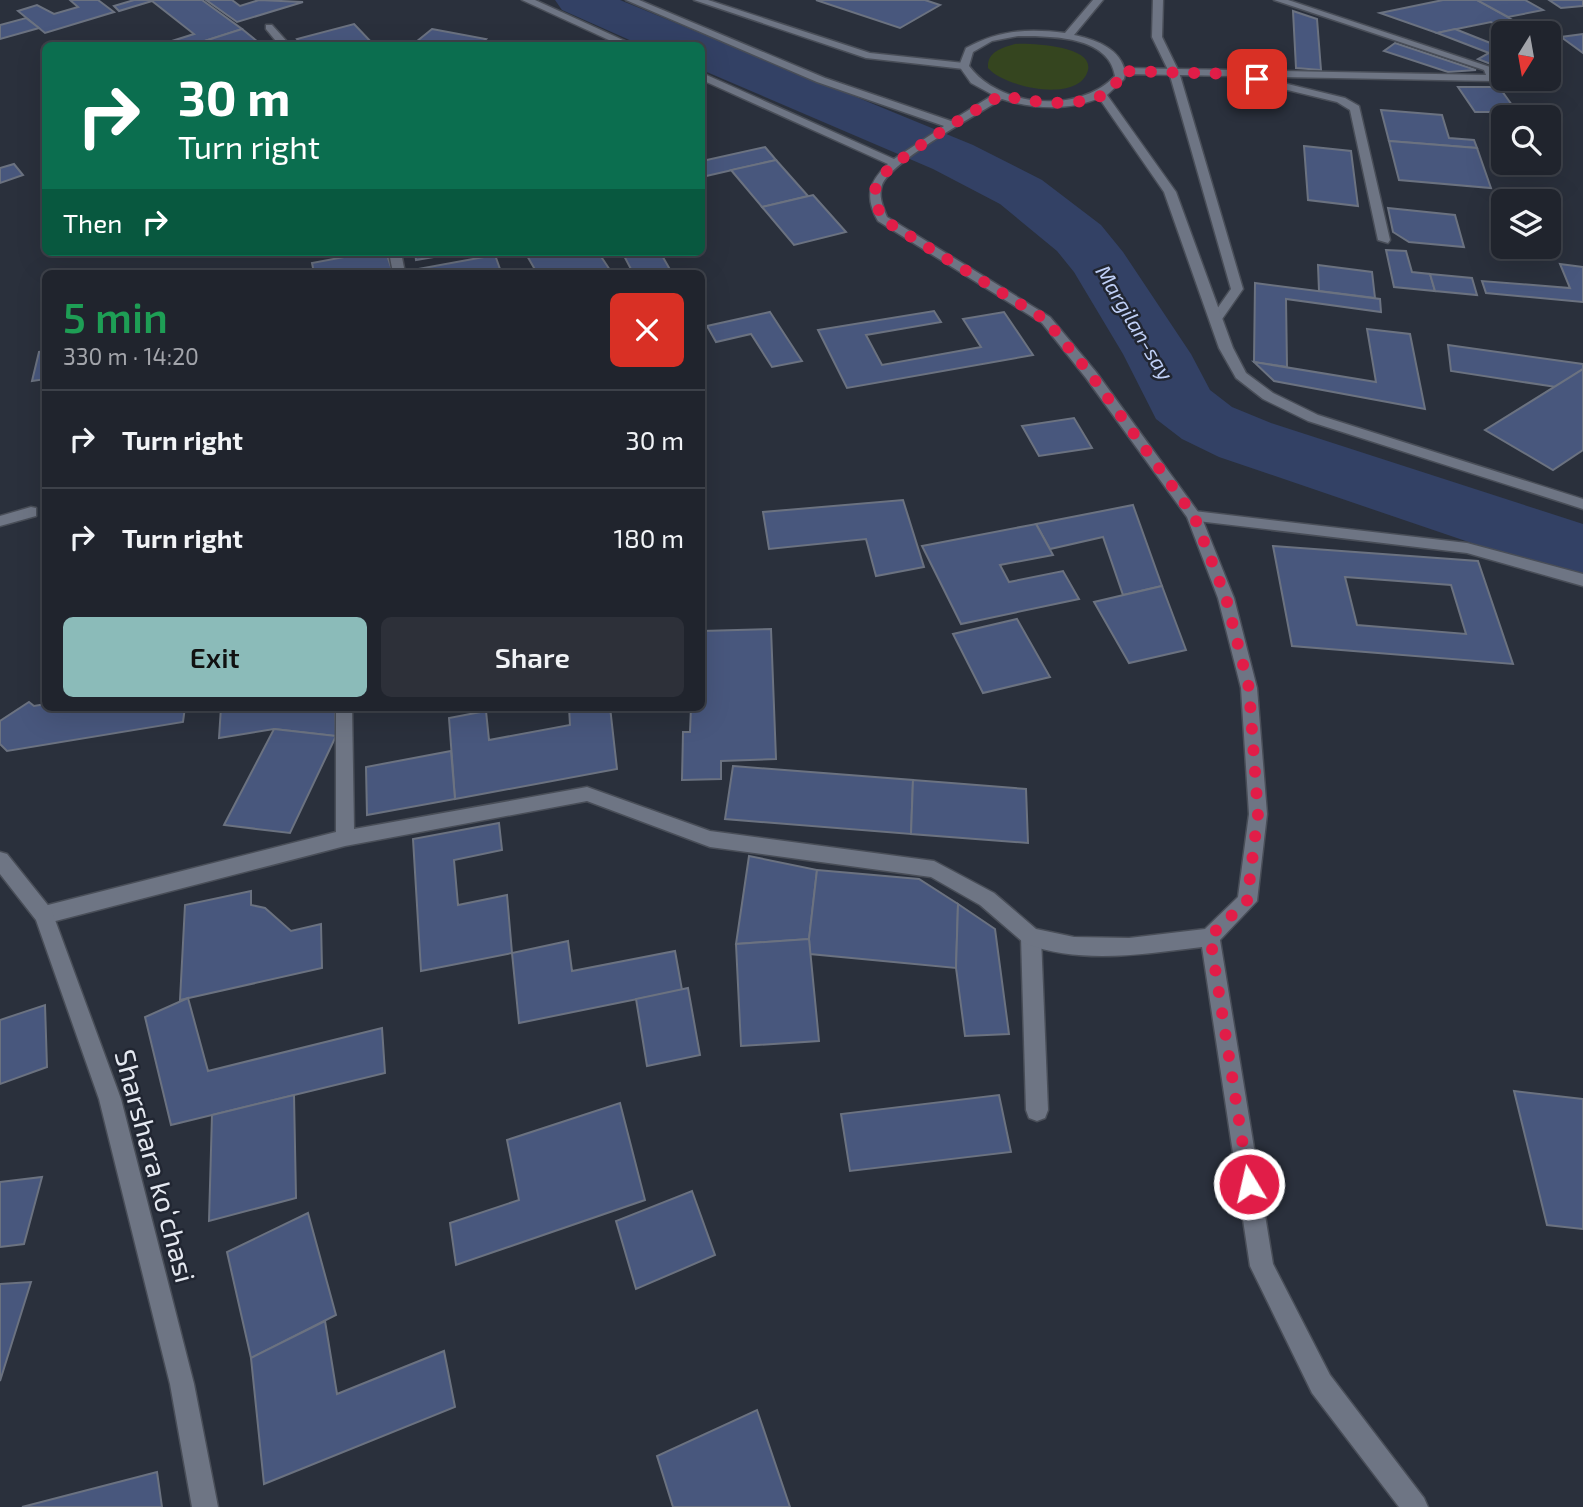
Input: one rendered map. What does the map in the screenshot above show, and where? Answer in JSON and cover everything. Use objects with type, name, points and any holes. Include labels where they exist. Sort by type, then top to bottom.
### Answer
[{"type":"street","points":[[527,0],[622,42]]},
{"type":"street","points":[[631,0],[821,80],[952,125]]},
{"type":"street","points":[[699,0],[869,56],[964,66],[975,82],[1001,95],[1054,103],[1101,94],[1116,84],[1120,71],[1113,57],[1105,50],[1068,36],[1035,32],[989,39],[970,50],[964,66]]},
{"type":"street","points":[[1068,36],[1098,0]]},
{"type":"street","points":[[1158,0],[1157,37],[1174,72],[1237,289],[1216,319]]},
{"type":"street","points":[[1120,71],[1492,78],[1488,68],[1279,0]]},
{"type":"street","points":[[270,27],[283,42]]},
{"type":"street","points":[[1234,74],[1341,100],[1354,108],[1384,240]]},
{"type":"street","points":[[705,77],[896,164]]},
{"type":"street","points":[[1101,94],[1170,192],[1226,348],[1241,375],[1268,396],[1313,418],[1583,504]]},
{"type":"street","points":[[44,915],[345,838],[587,794],[710,839],[933,869],[987,899],[1031,937],[1074,946],[1129,947],[1210,936],[1247,901],[1258,814],[1249,688],[1226,598],[1194,516],[1091,375],[1046,320],[882,219],[874,196],[877,180],[896,164],[1001,95]]},
{"type":"street","points":[[0,521],[31,512]]},
{"type":"street","points":[[1194,516],[1467,548],[1583,580]]},
{"type":"street","points":[[344,711],[345,838]]},
{"type":"street","name":"Sharshara koʻchasi","points":[[0,860],[44,915],[110,1099],[182,1384],[205,1507]]},
{"type":"street","points":[[1210,936],[1262,1266],[1321,1384],[1415,1507]]},
{"type":"street","points":[[1031,937],[1037,1110]]},
{"type":"green space","points":[[1015,44],[1047,45],[1073,51],[1088,64],[1087,73],[1080,82],[1069,88],[1055,90],[1023,86],[1009,81],[996,75],[988,68],[988,63],[992,54]]},
{"type":"building","points":[[70,0],[98,0],[114,12],[45,33],[18,11],[37,5],[54,14],[78,7]]},
{"type":"building","points":[[134,0],[202,0],[242,29],[201,42],[169,42],[194,34],[152,1],[119,11],[114,6]]},
{"type":"building","points":[[206,0],[232,0],[240,6],[259,0],[303,2],[237,22]]},
{"type":"building","points":[[816,0],[925,0],[940,5],[900,28]]},
{"type":"building","points":[[1443,0],[1477,0],[1514,21],[1491,21],[1437,33],[1380,13]]},
{"type":"building","points":[[1477,0],[1525,0],[1543,10],[1508,17]]},
{"type":"building","points":[[1549,0],[1583,0],[1583,6],[1561,8]]},
{"type":"building","points":[[1293,11],[1317,19],[1321,70],[1296,68]]},
{"type":"building","points":[[26,18],[39,28],[0,39],[0,25]]},
{"type":"building","points":[[354,24],[371,42],[300,42],[297,39]]},
{"type":"building","points":[[242,29],[258,42],[201,42]]},
{"type":"building","points":[[432,29],[486,39],[483,42],[416,42]]},
{"type":"building","points":[[1455,29],[1491,43],[1491,64],[1478,59],[1489,53],[1437,33]]},
{"type":"building","points":[[1583,34],[1583,53],[1561,37]]},
{"type":"building","points":[[1395,43],[1476,70],[1448,72],[1384,51]]},
{"type":"building","points":[[1458,87],[1491,87],[1491,91],[1502,91],[1512,105],[1491,105],[1491,112],[1475,112]]},
{"type":"building","points":[[1381,110],[1442,115],[1449,138],[1474,140],[1477,148],[1389,141]]},
{"type":"building","points":[[1389,141],[1477,148],[1491,188],[1399,180]]},
{"type":"building","points":[[1304,146],[1351,151],[1358,206],[1308,200]]},
{"type":"building","points":[[765,147],[776,160],[705,176],[705,160]]},
{"type":"building","points":[[776,160],[808,196],[762,207],[731,170]]},
{"type":"building","points":[[14,164],[23,175],[0,183],[0,168]]},
{"type":"building","points":[[813,195],[846,232],[794,245],[762,207]]},
{"type":"building","points":[[1388,208],[1455,215],[1464,247],[1409,242],[1393,232]]},
{"type":"building","points":[[1386,250],[1406,251],[1412,272],[1430,274],[1435,291],[1394,287]]},
{"type":"building","points":[[350,256],[387,256],[392,270],[313,270],[312,263]]},
{"type":"building","points":[[416,256],[440,256],[416,260]]},
{"type":"building","points":[[495,256],[500,269],[418,270]]},
{"type":"building","points":[[527,256],[601,256],[610,270],[535,270]]},
{"type":"building","points":[[624,256],[662,256],[670,270],[631,270]]},
{"type":"building","points":[[1560,264],[1583,267],[1583,302],[1486,293],[1482,281],[1570,288]]},
{"type":"building","points":[[1318,265],[1372,272],[1375,298],[1319,291]]},
{"type":"building","points":[[1430,274],[1472,278],[1477,295],[1435,291]]},
{"type":"building","points":[[1255,283],[1380,299],[1381,312],[1286,299],[1287,367],[1254,362]]},
{"type":"building","points":[[934,311],[941,322],[866,335],[882,365],[981,347],[963,319],[1004,312],[1033,355],[847,388],[818,330]]},
{"type":"building","points":[[770,312],[802,361],[772,367],[751,334],[716,342],[707,326]]},
{"type":"building","points":[[1367,329],[1410,334],[1425,409],[1274,381],[1254,362],[1376,382]]},
{"type":"building","points":[[1448,345],[1583,364],[1583,369],[1556,387],[1451,371]]},
{"type":"building","points":[[39,352],[42,352],[42,380],[32,381]]},
{"type":"building","points":[[1583,369],[1583,450],[1553,470],[1485,430]]},
{"type":"building","points":[[1074,418],[1092,448],[1039,456],[1022,426]]},
{"type":"building","points":[[903,500],[924,567],[876,576],[866,539],[769,549],[763,512]]},
{"type":"building","points":[[1133,505],[1162,586],[1123,595],[1103,537],[1050,549],[1036,524]]},
{"type":"building","points":[[1036,524],[1053,555],[1000,565],[1009,582],[1063,571],[1079,599],[961,624],[922,546]]},
{"type":"building","points":[[1273,546],[1478,561],[1513,664],[1292,646]],"holes":[[[1345,577],[1451,585],[1466,634],[1357,625]]]},
{"type":"building","points":[[1162,586],[1186,650],[1129,663],[1094,602]]},
{"type":"building","points":[[1017,619],[1050,677],[983,693],[953,634]]},
{"type":"building","points":[[771,629],[776,759],[721,761],[721,779],[682,780],[683,732],[690,732],[691,711],[705,711],[705,631]]},
{"type":"building","points":[[29,702],[34,706],[42,705],[42,711],[184,711],[183,722],[7,751],[0,744],[0,721]]},
{"type":"building","points":[[221,711],[335,711],[336,736],[274,729],[219,738]]},
{"type":"building","points":[[486,711],[489,740],[570,725],[569,711],[610,711],[617,769],[455,799],[449,718]]},
{"type":"building","points":[[274,729],[336,736],[290,833],[224,825]]},
{"type":"building","points":[[451,751],[455,799],[367,815],[366,767]]},
{"type":"building","points":[[733,766],[913,780],[911,834],[725,819]]},
{"type":"building","points":[[913,780],[1026,789],[1028,843],[911,834]]},
{"type":"building","points":[[499,823],[502,850],[454,860],[458,905],[507,895],[512,953],[421,971],[413,839]]},
{"type":"building","points":[[749,856],[817,870],[809,939],[736,944]]},
{"type":"building","points":[[817,870],[919,879],[958,904],[956,968],[810,954],[809,939]]},
{"type":"building","points":[[251,891],[251,905],[265,908],[291,931],[321,924],[322,968],[180,1000],[185,905]]},
{"type":"building","points":[[958,904],[995,929],[1009,1034],[965,1036],[956,968]]},
{"type":"building","points":[[809,939],[819,1041],[741,1046],[736,944]]},
{"type":"building","points":[[568,941],[572,971],[675,951],[682,990],[519,1023],[512,953]]},
{"type":"building","points":[[688,988],[700,1055],[647,1066],[636,999]]},
{"type":"building","points":[[188,998],[208,1071],[382,1028],[385,1073],[171,1125],[145,1017]]},
{"type":"building","points":[[45,1005],[47,1067],[0,1084],[0,1020]]},
{"type":"building","points":[[1514,1091],[1583,1099],[1583,1229],[1547,1225]]},
{"type":"building","points":[[294,1095],[296,1198],[209,1221],[212,1115]]},
{"type":"building","points":[[999,1095],[1011,1152],[850,1171],[841,1114]]},
{"type":"building","points":[[620,1103],[645,1200],[456,1265],[450,1223],[519,1200],[507,1140]]},
{"type":"building","points":[[42,1177],[24,1244],[0,1247],[0,1182]]},
{"type":"building","points":[[692,1191],[715,1255],[636,1289],[616,1221]]},
{"type":"building","points":[[308,1213],[336,1315],[251,1358],[227,1252]]},
{"type":"building","points":[[31,1282],[0,1381],[0,1284]]},
{"type":"building","points":[[325,1321],[337,1394],[444,1351],[455,1407],[264,1484],[251,1358]]},
{"type":"building","points":[[757,1410],[790,1507],[673,1507],[657,1456]]},
{"type":"building","points":[[157,1472],[162,1507],[22,1507]]},
{"type":"waterway","name":"Margilan-say","points":[[579,0],[678,42]]},
{"type":"waterway","name":"Margilan-say","points":[[705,53],[953,157],[1021,192],[1079,238],[1101,265],[1157,354],[1181,403],[1207,423],[1245,440],[1583,553]]},
{"type":"route","points":[[1249,1184],[1210,936],[1247,901],[1258,814],[1249,688],[1226,598],[1210,553],[1194,516],[1091,375],[1046,320],[882,219],[874,196],[877,180],[896,164],[1001,95],[1017,100],[1054,103],[1087,99],[1116,84],[1120,71],[1234,74],[1257,79]]}]
